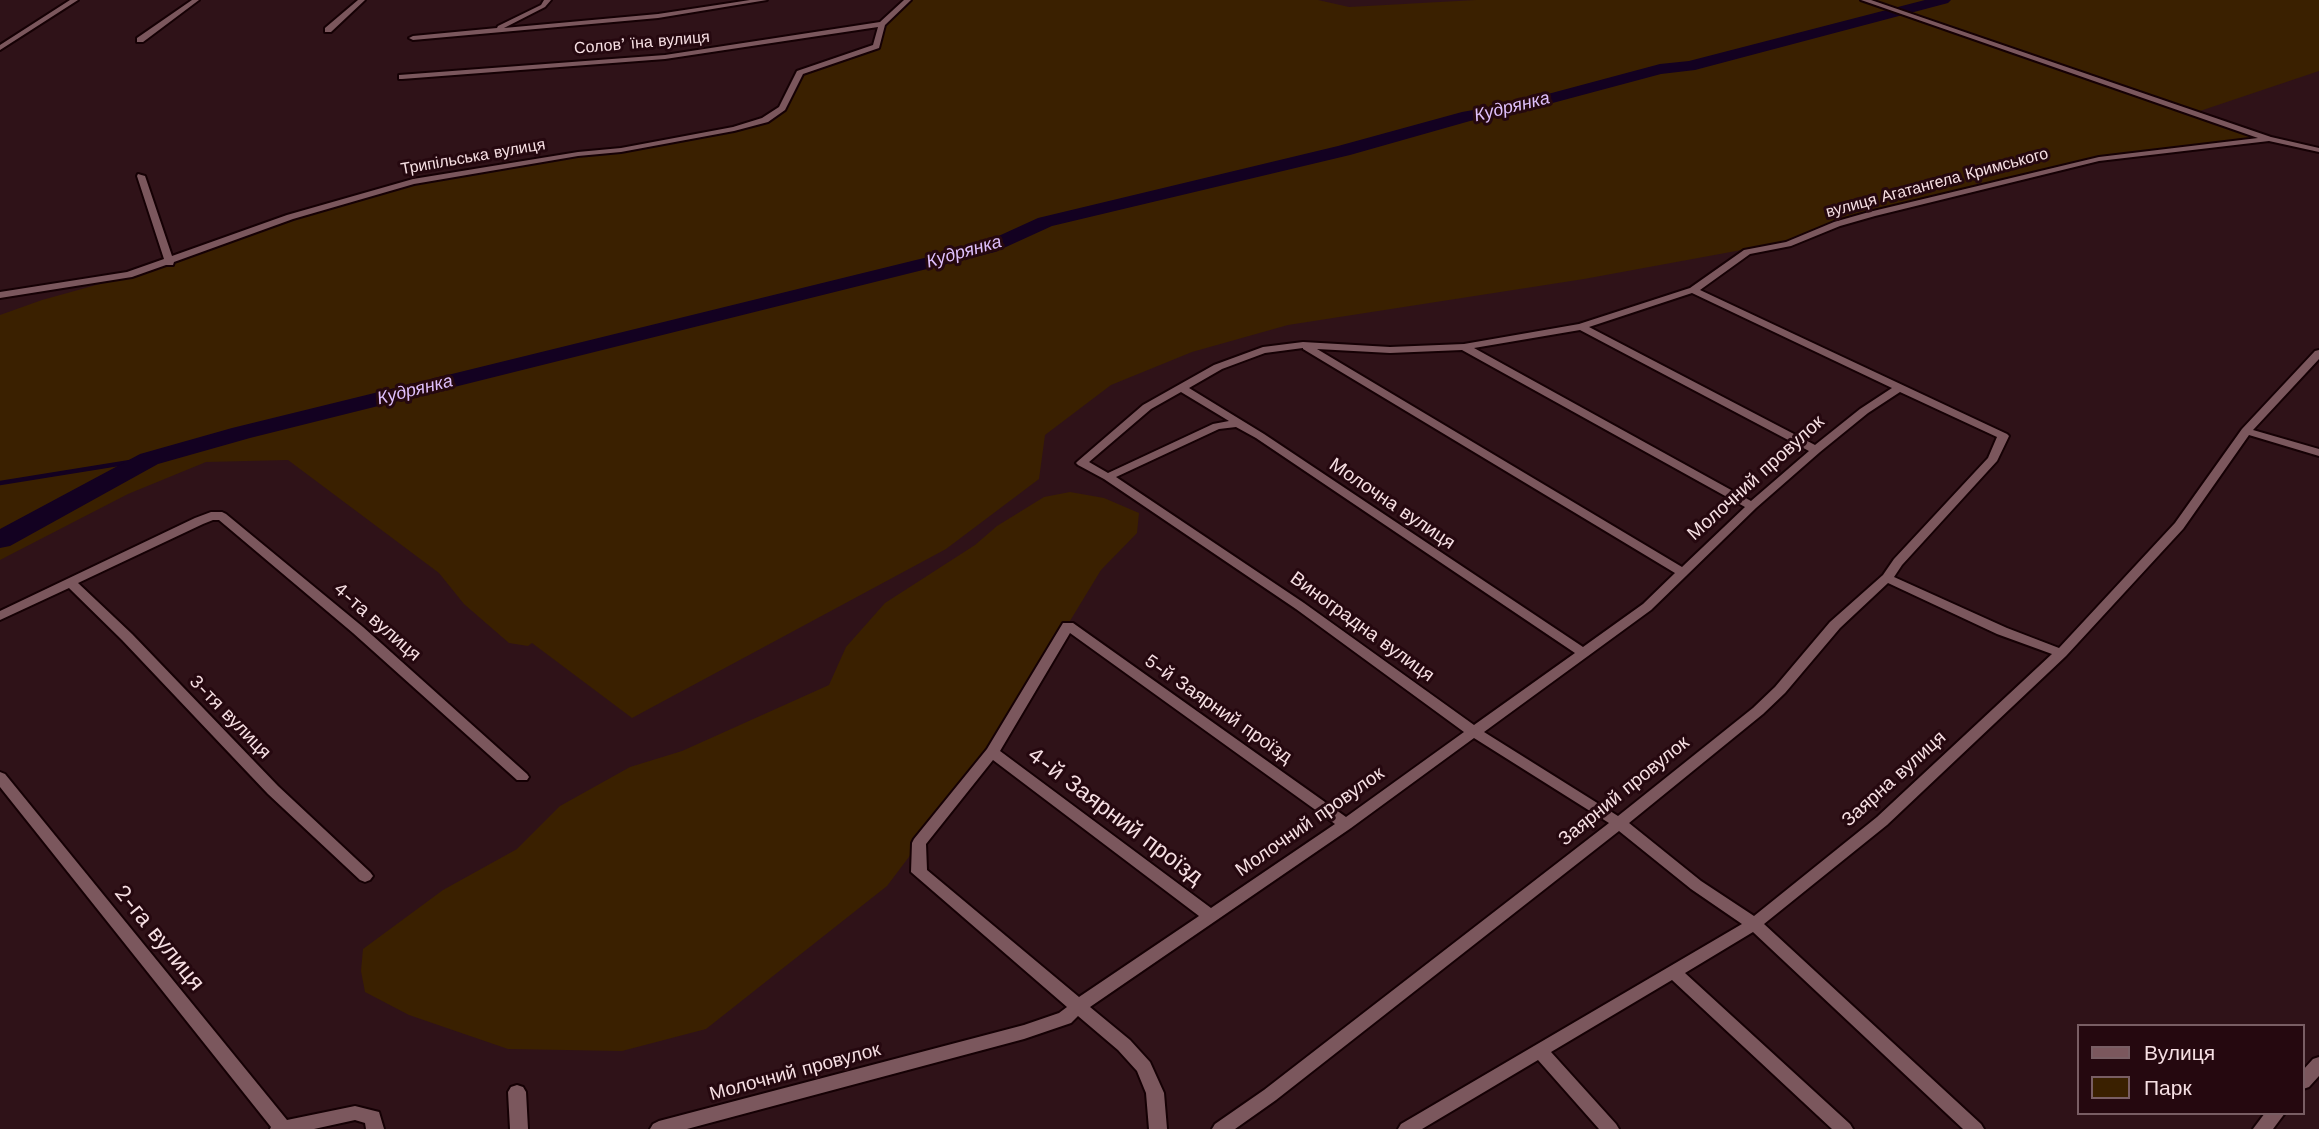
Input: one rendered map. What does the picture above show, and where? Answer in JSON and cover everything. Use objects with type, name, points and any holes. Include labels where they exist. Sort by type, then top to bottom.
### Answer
[{"type":"street","points":[[0,48],[75,0]]},
{"type":"street","points":[[140,40],[196,0]]},
{"type":"street","points":[[328,30],[362,0]]},
{"type":"street","points":[[492,30],[543,6],[548,0]]},
{"type":"street","points":[[414,37],[658,16],[764,0]]},
{"type":"street","name":"Трипільська вулиця","points":[[0,295],[129,275],[290,217],[413,182],[578,154],[621,150],[734,129],[765,120],[782,108],[800,73],[876,46],[883,24],[908,0]]},
{"type":"street","points":[[1864,0],[2269,139],[2319,150]]},
{"type":"street","name":"Соловʼїна вулиця","points":[[402,77],[665,57],[883,24]]},
{"type":"street","name":"вулиця Агатангела Кримського","points":[[1082,463],[1119,428],[1147,407],[1180,387],[1246,355],[1282,346],[1303,345],[1390,350],[1464,347],[1581,327],[1693,290],[1747,252],[1788,244],[1837,224],[1872,214],[2099,159],[2269,139]]},
{"type":"street","points":[[141,176],[170,262]]},
{"type":"street","points":[[1693,290],[1899,388]]},
{"type":"street","points":[[1581,327],[1815,450]]},
{"type":"street","points":[[1303,345],[1684,573]]},
{"type":"street","points":[[1464,347],[1752,506]]},
{"type":"street","name":"Заярна вулиця","points":[[1407,1129],[1754,924],[1882,821],[2061,653],[2179,526],[2245,431],[2319,353]]},
{"type":"street","name":"Молочна вулиця","points":[[1180,387],[1260,436],[1584,653]]},
{"type":"street","name":"Заярний провулок","points":[[1221,1129],[1270,1096],[1619,823],[1773,697],[1835,625],[1886,578],[1993,459],[2003,436],[1899,388]]},
{"type":"street","name":"Молочний провулок","points":[[659,1129],[1024,1032],[1065,1018],[1346,824],[1647,607],[1752,506],[1815,450],[1864,411],[1899,388]]},
{"type":"street","points":[[1108,477],[1217,426],[1242,426]]},
{"type":"street","points":[[2245,431],[2319,453]]},
{"type":"street","name":"Виноградна вулиця","points":[[1082,463],[1108,477],[1300,606],[1474,732],[1619,823],[1696,885],[1754,924],[1975,1129]]},
{"type":"street","name":"4-та вулиця","points":[[69,582],[199,521],[220,515],[234,523],[445,706],[522,778]]},
{"type":"street","points":[[1886,578],[2002,631],[2061,653]]},
{"type":"street","points":[[0,616],[69,582]]},
{"type":"street","name":"3-тя вулиця","points":[[69,582],[127,637],[272,790],[365,876]]},
{"type":"street","name":"5-й Заярний проїзд","points":[[992,752],[1068,626],[1346,824]]},
{"type":"street","points":[[992,752],[919,843],[919,872],[1124,1045],[1144,1067],[1155,1093],[1157,1129]]},
{"type":"street","name":"4-й Заярний проїзд","points":[[992,752],[1210,916]]},
{"type":"street","name":"2-га вулиця","points":[[0,777],[281,1128]]},
{"type":"street","points":[[1675,973],[1844,1129]]},
{"type":"street","points":[[1541,1052],[1610,1129]]},
{"type":"street","points":[[2305,1080],[2319,1064]]},
{"type":"street","points":[[517,1092],[519,1129]]},
{"type":"street","points":[[281,1128],[355,1113],[373,1116],[375,1129]]},
{"type":"street","points":[[2262,1129],[2274,1115]]},
{"type":"green space","points":[[912,0],[1318,0],[1349,7],[1476,0],[1858,0],[2261,138],[2097,158],[1940,197],[1785,242],[1584,279],[1288,325],[1192,352],[1111,385],[1045,435],[1039,479],[946,549],[632,718],[532,643],[528,646],[509,643],[464,604],[439,573],[288,460],[206,462],[128,494],[0,560],[0,315],[42,300],[172,264],[293,218],[415,184],[578,156],[622,152],[736,131],[768,121],[786,108],[804,73],[880,47],[886,24]]},
{"type":"green space","points":[[1869,0],[2319,0],[2319,71],[2197,112]]},
{"type":"green space","points":[[1070,492],[1104,498],[1139,513],[1137,533],[1101,570],[998,739],[887,886],[706,1029],[622,1051],[508,1049],[409,1015],[365,992],[361,971],[363,949],[443,890],[517,849],[560,806],[630,767],[682,751],[829,685],[846,647],[885,603],[1044,497]]},
{"type":"waterway","name":"Кудрянка","points":[[0,540],[149,459],[241,433],[988,248],[1045,222],[1343,151],[1468,116],[1519,107],[1660,69],[1689,66],[1943,0]]},
{"type":"waterway","points":[[0,483],[149,459]]}]
